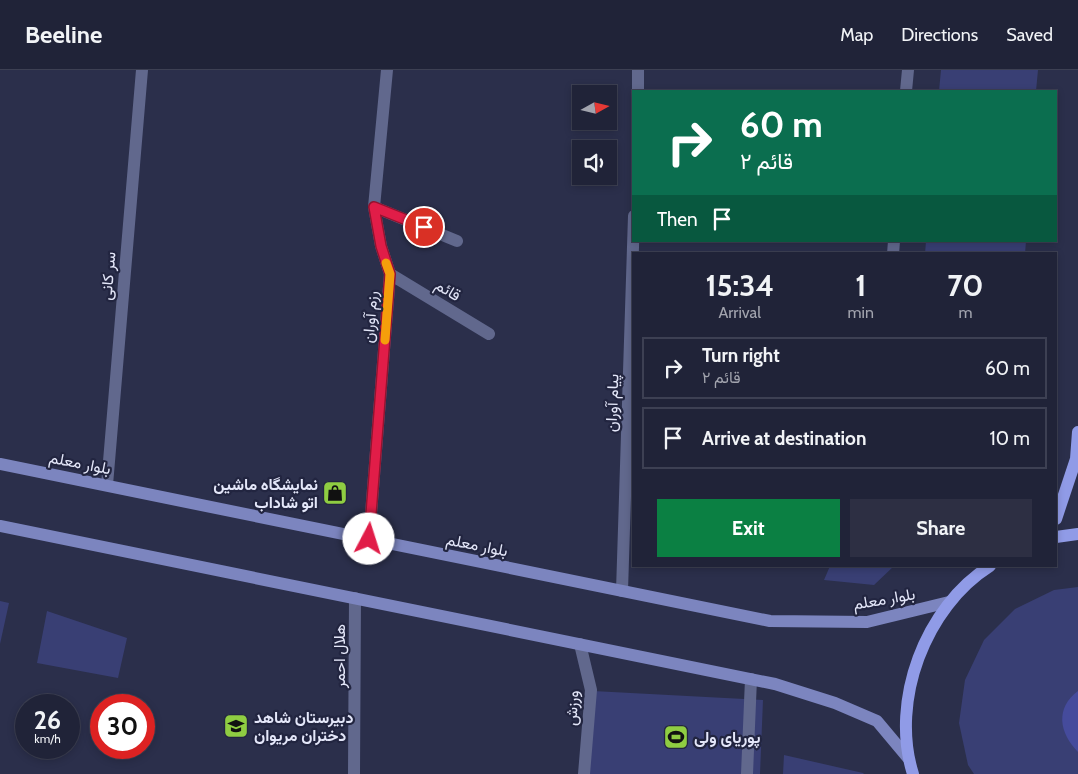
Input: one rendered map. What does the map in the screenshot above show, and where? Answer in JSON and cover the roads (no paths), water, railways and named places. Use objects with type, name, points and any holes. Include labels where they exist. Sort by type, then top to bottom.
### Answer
[{"type":"main road","points":[[1057,516],[1076,459],[1078,432]]},
{"type":"main road","name":"بلوار معلم","points":[[0,464],[770,620],[867,622],[949,602]]},
{"type":"main road","points":[[0,526],[775,684],[835,702],[877,721],[908,758],[914,774]]},
{"type":"main road","points":[[1057,537],[1078,534]]},
{"type":"main road","points":[[908,758],[907,703],[921,650],[949,602],[978,574],[988,567]]},
{"type":"street","name":"سر کانی","points":[[107,485],[142,70]]},
{"type":"street","name":"رزم آوران","points":[[369,539],[390,274],[381,246],[374,207],[387,70]]},
{"type":"street","points":[[638,70],[638,90]]},
{"type":"street","points":[[906,90],[908,70]]},
{"type":"street","points":[[374,207],[457,241]]},
{"type":"street","name":"قائم","points":[[390,274],[489,334]]},
{"type":"street","name":"پیام آوران","points":[[622,591],[632,278]]},
{"type":"street","name":"هلال احمر","points":[[354,774],[355,598]]},
{"type":"street","name":"ورزش","points":[[580,644],[591,690],[584,774]]},
{"type":"street","points":[[748,774],[751,679]]},
{"type":"place","name":"نمایشگاه ماشین اتو شاداب","points":[[335,493]]},
{"type":"place","name":"دبیرستان شاهد دختران مریوان","points":[[236,726]]},
{"type":"place","name":"پوریای ولی","points":[[676,737]]}]
